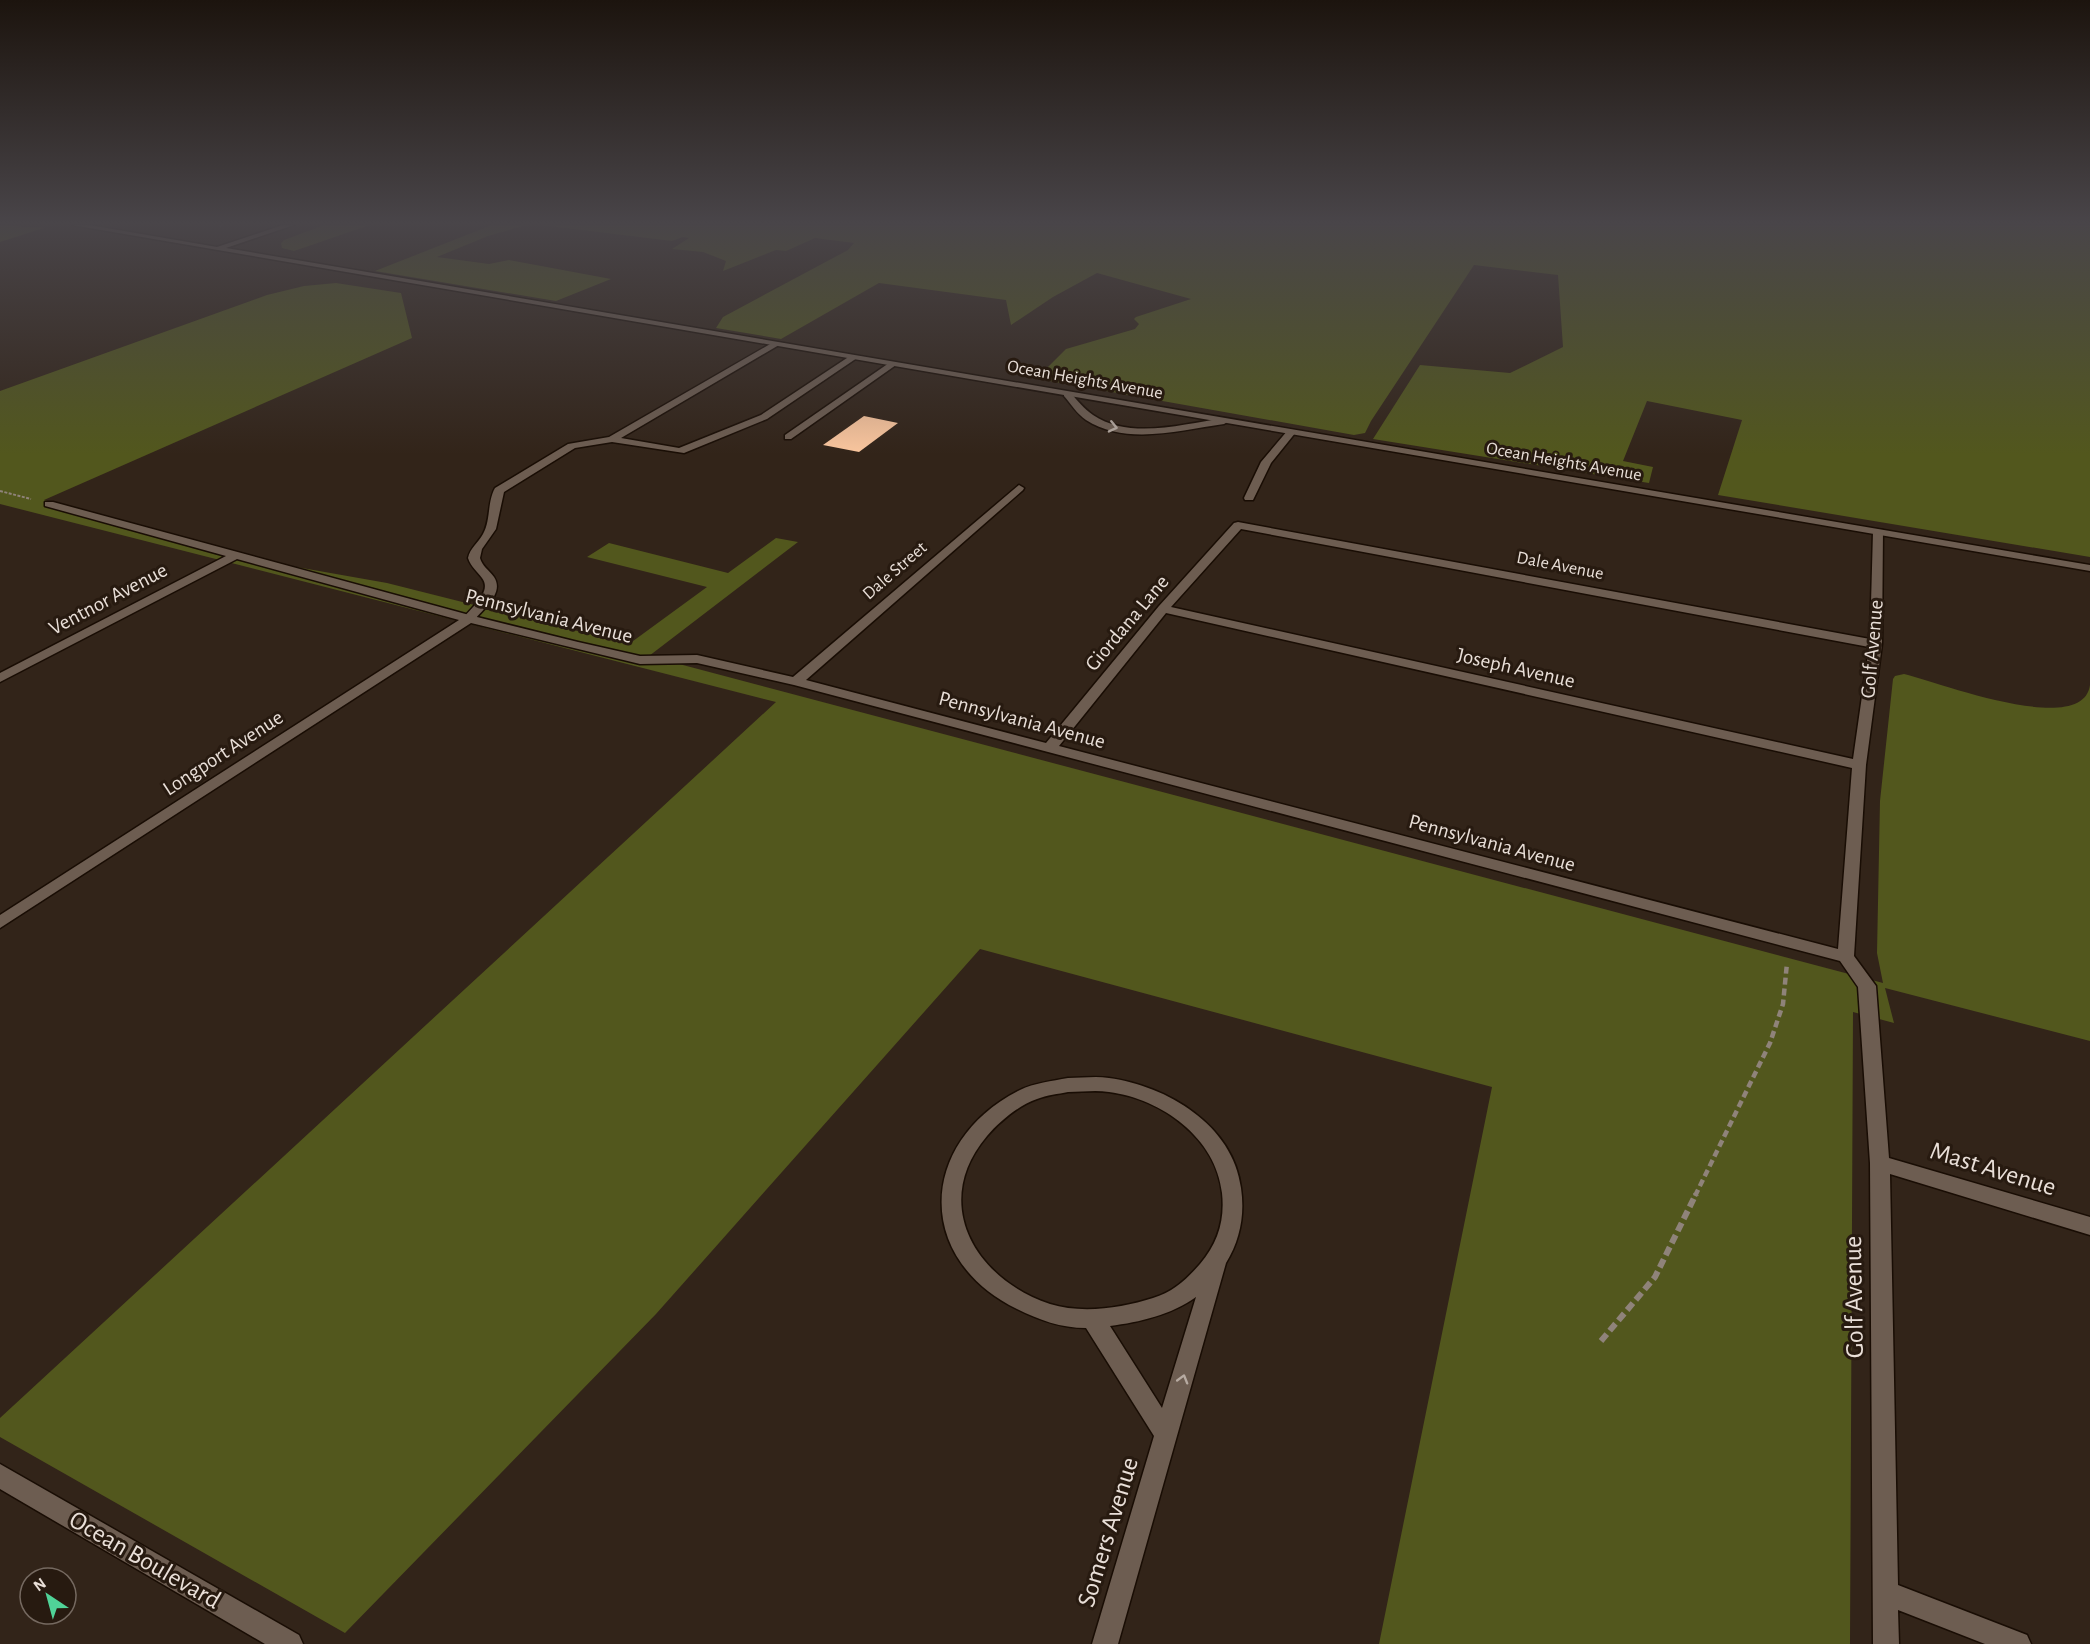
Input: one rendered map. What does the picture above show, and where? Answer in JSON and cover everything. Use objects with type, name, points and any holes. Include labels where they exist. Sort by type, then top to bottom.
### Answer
[{"type":"street","name":"Ocean Heights Avenue","points":[[520,302],[2090,568]]},
{"type":"street","points":[[612,439],[775,345]]},
{"type":"street","points":[[612,439],[680,451],[764,417],[853,358]]},
{"type":"street","points":[[788,437],[892,365]]},
{"type":"street","points":[[1067,394],[1088,417],[1114,428],[1144,430],[1224,421]]},
{"type":"street","points":[[1249,498],[1266,462],[1290,432]]},
{"type":"street","name":"Longport Avenue","points":[[0,923],[469,619],[474,609],[489,594],[491,584],[487,575],[475,562],[474,555],[488,535],[494,520],[499,490],[572,446],[612,439]]},
{"type":"street","name":"Dale Street","points":[[796,682],[1019,488]]},
{"type":"street","name":"Pennsylvania Avenue","points":[[49,504],[469,619],[640,660],[697,658],[796,682],[1846,957]]},
{"type":"street","name":"Giordana Lane","points":[[1049,749],[1164,609],[1238,525]]},
{"type":"street","name":"Dale Avenue","points":[[1238,525],[1876,644]]},
{"type":"street","name":"Golf Avenue","points":[[1859,765],[1876,644],[1879,532]]},
{"type":"street","name":"Ventnor Avenue","points":[[0,678],[234,556]]},
{"type":"street","name":"Joseph Avenue","points":[[1164,609],[1859,765]]},
{"type":"street","points":[[1846,957],[1859,765]]},
{"type":"street","name":"Golf Avenue","points":[[1846,957],[1867,986],[1880,1163],[1886,1644]]},
{"type":"street","name":"Somers Avenue","points":[[1105,1644],[1217,1261],[1233,1224],[1233,1185],[1218,1149],[1191,1119],[1155,1097],[1113,1085],[1068,1085],[1027,1095],[991,1116],[964,1146],[950,1182],[951,1221],[969,1259],[1000,1290],[1044,1312],[1093,1319],[1143,1312],[1186,1292],[1217,1261]]},
{"type":"street","name":"Mast Avenue","points":[[1880,1163],[2090,1226]]},
{"type":"street","points":[[1093,1319],[1167,1436]]},
{"type":"street","name":"Ocean Boulevard","points":[[0,1476],[290,1644]]},
{"type":"street","points":[[1884,1592],[2018,1644]]},
{"type":"path","points":[[0,491],[49,504]]},
{"type":"path","points":[[1601,1341],[1655,1277],[1770,1043],[1784,1004],[1788,984],[1787,942]]},
{"type":"green space","points":[[248,302],[403,302],[412,338],[44,500],[234,556],[387,583],[629,644],[707,587],[587,557],[609,543],[728,573],[776,538],[798,542],[649,656],[1883,983],[1877,953],[1880,801],[1895,676],[1904,674],[1975,695],[2036,707],[2062,707],[2081,700],[2090,685],[2090,1041],[1885,988],[1894,1023],[1853,1012],[1850,1644],[1379,1644],[1492,1087],[980,949],[656,1314],[345,1633],[0,1437],[0,1418],[776,702],[0,504],[0,391]]},
{"type":"green space","points":[[752,302],[846,302],[781,339],[716,328],[723,317]]},
{"type":"green space","points":[[1006,302],[1046,302],[1011,325]]},
{"type":"green space","points":[[1183,302],[1450,302],[1365,433],[1354,435],[1050,381],[1043,372],[1066,349],[1135,329],[1139,324],[1134,319]]},
{"type":"green space","points":[[1560,302],[2090,302],[2090,557],[1718,495],[1742,420],[1647,401],[1623,461],[1653,467],[1649,483],[1373,439],[1420,365],[1510,373],[1563,347]]},
{"type":"building","points":[[864,416],[898,423],[859,452],[823,445]]}]
